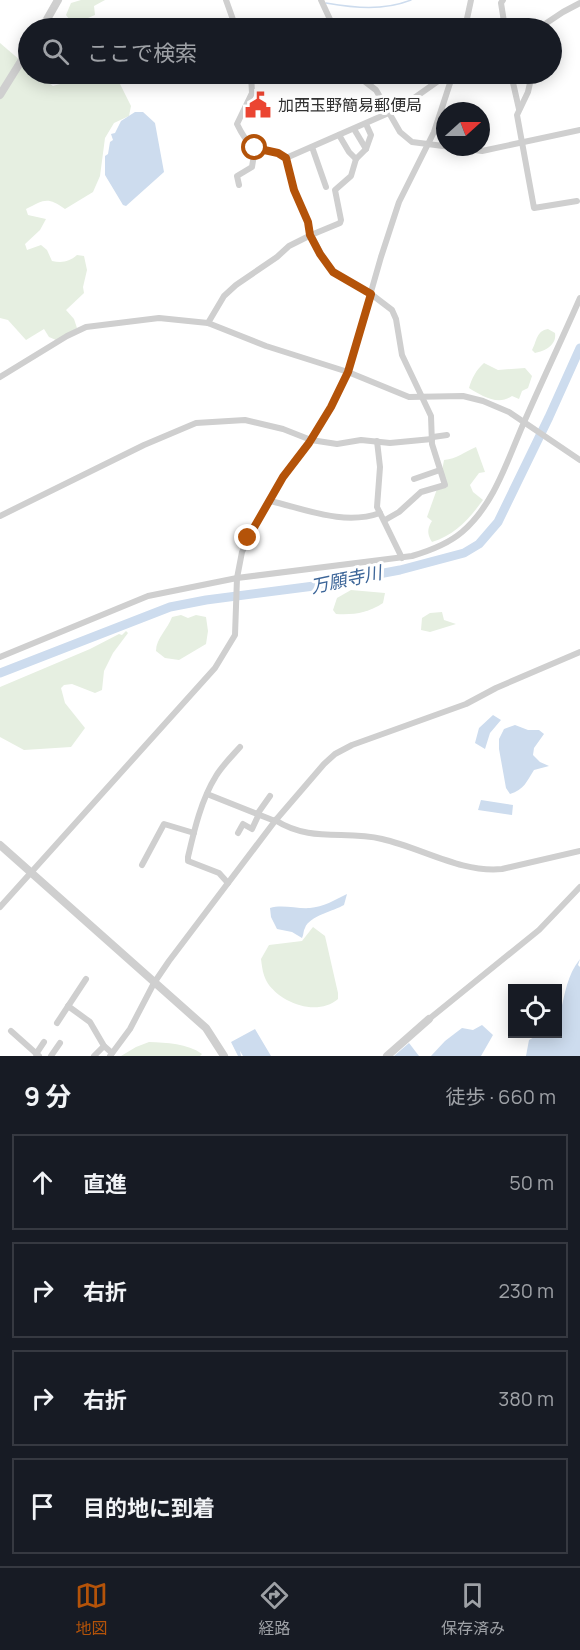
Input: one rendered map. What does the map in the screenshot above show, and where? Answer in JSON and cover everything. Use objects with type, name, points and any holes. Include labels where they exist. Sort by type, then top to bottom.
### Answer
[{"type":"street","points":[[48,18],[58,0]]},
{"type":"street","points":[[226,0],[232,18]]},
{"type":"street","points":[[321,0],[329,18]]},
{"type":"street","points":[[467,18],[471,0]]},
{"type":"street","points":[[503,0],[501,3],[503,18]]},
{"type":"street","points":[[554,18],[580,3]]},
{"type":"street","points":[[0,94],[18,66]]},
{"type":"street","points":[[252,84],[252,93],[237,124],[247,144],[278,153],[286,158],[294,190],[308,222],[310,235],[320,254],[333,272],[371,294],[392,310],[396,319],[402,355],[430,416],[432,444],[445,485],[421,492],[399,512],[385,520]]},
{"type":"street","points":[[368,84],[376,90],[388,113],[406,138],[412,142],[482,151],[580,130]]},
{"type":"street","points":[[286,158],[403,106],[434,84]]},
{"type":"street","points":[[0,907],[214,668],[233,642],[237,608],[237,579],[245,545],[293,463],[311,440],[331,407],[348,372],[399,202],[428,144],[450,84]]},
{"type":"street","points":[[513,84],[519,109]]},
{"type":"street","points":[[530,84],[517,115],[534,208],[577,201]]},
{"type":"street","points":[[208,323],[224,296],[236,285],[290,246],[340,223],[335,190],[351,177],[356,159],[366,149],[371,135],[366,124]]},
{"type":"street","points":[[354,129],[366,149]]},
{"type":"street","points":[[339,135],[356,159]]},
{"type":"street","points":[[312,147],[326,187]]},
{"type":"street","points":[[239,185],[237,176],[252,167],[255,148]]},
{"type":"street","points":[[0,657],[148,596],[237,579],[402,558],[437,547],[461,532],[470,523],[502,476],[580,298]]},
{"type":"street","points":[[0,377],[86,327],[159,318],[208,323],[266,346],[348,372],[409,397],[462,396],[483,401],[509,412],[580,460]]},
{"type":"street","points":[[0,516],[144,445],[196,423],[245,420],[283,429],[311,440],[337,444],[361,440],[390,442],[447,435]]},
{"type":"street","points":[[377,441],[380,467],[378,507],[402,558]]},
{"type":"street","points":[[414,479],[440,470]]},
{"type":"street","points":[[270,501],[336,517],[366,518],[380,513]]},
{"type":"street","points":[[68,1006],[90,1022],[111,1055],[130,1029],[154,983],[275,821],[324,764],[343,749],[466,705],[496,688],[580,652]]},
{"type":"street","points":[[228,883],[219,873],[188,861],[194,833],[207,794],[217,774],[240,747]]},
{"type":"street","points":[[207,794],[259,813],[291,830],[312,834],[381,839],[459,864],[490,870],[580,851]]},
{"type":"street","points":[[238,833],[243,824],[252,829],[270,796]]},
{"type":"street","points":[[142,865],[164,824],[194,833]]},
{"type":"street","points":[[0,845],[206,1028],[224,1056]]},
{"type":"street","points":[[387,1056],[539,930],[580,888]]},
{"type":"street","points":[[57,1023],[86,980]]},
{"type":"street","points":[[11,1031],[37,1055],[44,1042]]},
{"type":"street","points":[[51,1056],[60,1043]]},
{"type":"street","points":[[94,1056],[104,1046]]},
{"type":"shaded area","points":[[81,0],[105,0],[94,6],[95,15],[88,18],[68,18],[66,15],[71,3]]},
{"type":"shaded area","points":[[0,43],[18,58],[18,84],[50,84],[53,86],[120,84],[131,106],[129,116],[114,123],[105,138],[100,176],[93,192],[65,209],[54,202],[46,201],[26,209],[28,215],[46,219],[40,230],[25,244],[27,250],[41,245],[47,250],[52,261],[56,262],[68,261],[77,255],[84,256],[87,270],[84,293],[66,310],[74,319],[77,328],[56,340],[49,337],[44,329],[26,340],[8,320],[0,318]]},
{"type":"shaded area","points":[[548,329],[555,333],[554,341],[546,349],[535,353],[532,350],[537,337]]},
{"type":"shaded area","points":[[484,363],[498,370],[525,368],[532,376],[528,388],[522,391],[519,399],[512,396],[496,400],[479,394],[469,388],[475,374]]},
{"type":"shaded area","points":[[476,447],[485,472],[479,473],[470,485],[473,492],[483,500],[461,526],[432,542],[428,532],[432,521],[427,517],[437,489],[447,486],[442,471],[444,460],[457,457]]},
{"type":"shaded area","points":[[351,590],[385,593],[383,603],[361,613],[336,614],[333,610],[337,598]]},
{"type":"shaded area","points":[[442,612],[444,620],[456,624],[430,632],[421,630],[422,618],[430,613]]},
{"type":"shaded area","points":[[181,615],[188,618],[196,615],[206,617],[208,631],[206,644],[179,660],[165,658],[156,651],[158,642],[172,617]]},
{"type":"shaded area","points":[[126,631],[128,633],[113,653],[104,671],[102,690],[95,693],[72,684],[61,688],[65,703],[85,728],[71,747],[24,750],[0,737],[0,687],[90,649],[119,634],[122,635]]},
{"type":"shaded area","points":[[313,927],[325,936],[338,993],[338,999],[320,1007],[300,1005],[281,996],[267,982],[261,959],[269,945],[302,941]]},
{"type":"shaded area","points":[[149,1042],[170,1043],[196,1050],[202,1054],[200,1056],[121,1056]]},
{"type":"water","points":[[135,112],[143,112],[155,123],[164,172],[126,206],[123,205],[105,175],[105,156],[113,140],[111,134],[115,133],[121,121]]},
{"type":"water","points":[[493,715],[501,720],[490,733],[485,749],[475,743],[479,728]]},
{"type":"water","points":[[515,725],[528,730],[539,730],[544,734],[534,748],[533,755],[540,762],[549,766],[534,770],[522,788],[510,794],[506,788],[499,739],[504,729]]},
{"type":"water","points":[[481,800],[513,805],[512,815],[478,810]]},
{"type":"water","points":[[347,894],[344,905],[311,920],[304,929],[302,938],[292,932],[277,929],[271,917],[270,908],[315,907]]},
{"type":"water","points":[[580,959],[578,965],[580,967],[580,1056],[526,1056],[529,1040],[533,1038],[562,1038],[562,1006],[572,972]]},
{"type":"water","points":[[482,1025],[493,1035],[481,1056],[431,1056],[462,1028],[473,1030]]},
{"type":"water","points":[[255,1029],[271,1056],[243,1056],[240,1051],[241,1056],[238,1056],[231,1042]]},
{"type":"water","points":[[409,1043],[419,1056],[394,1056]]},
{"type":"waterway","points":[[326,3],[369,8],[390,6],[411,0]]},
{"type":"waterway","name":"万願寺川","points":[[0,673],[170,607],[314,586],[400,570],[464,553],[479,544],[498,522],[580,348]]},
{"type":"place","name":"加西玉野簡易郵便局","points":[[258,105]]},
{"type":"route","points":[[248,538],[283,477],[309,443],[331,407],[348,372],[371,294],[333,272],[320,254],[310,235],[308,222],[294,190],[286,158],[278,153],[255,148]]}]
